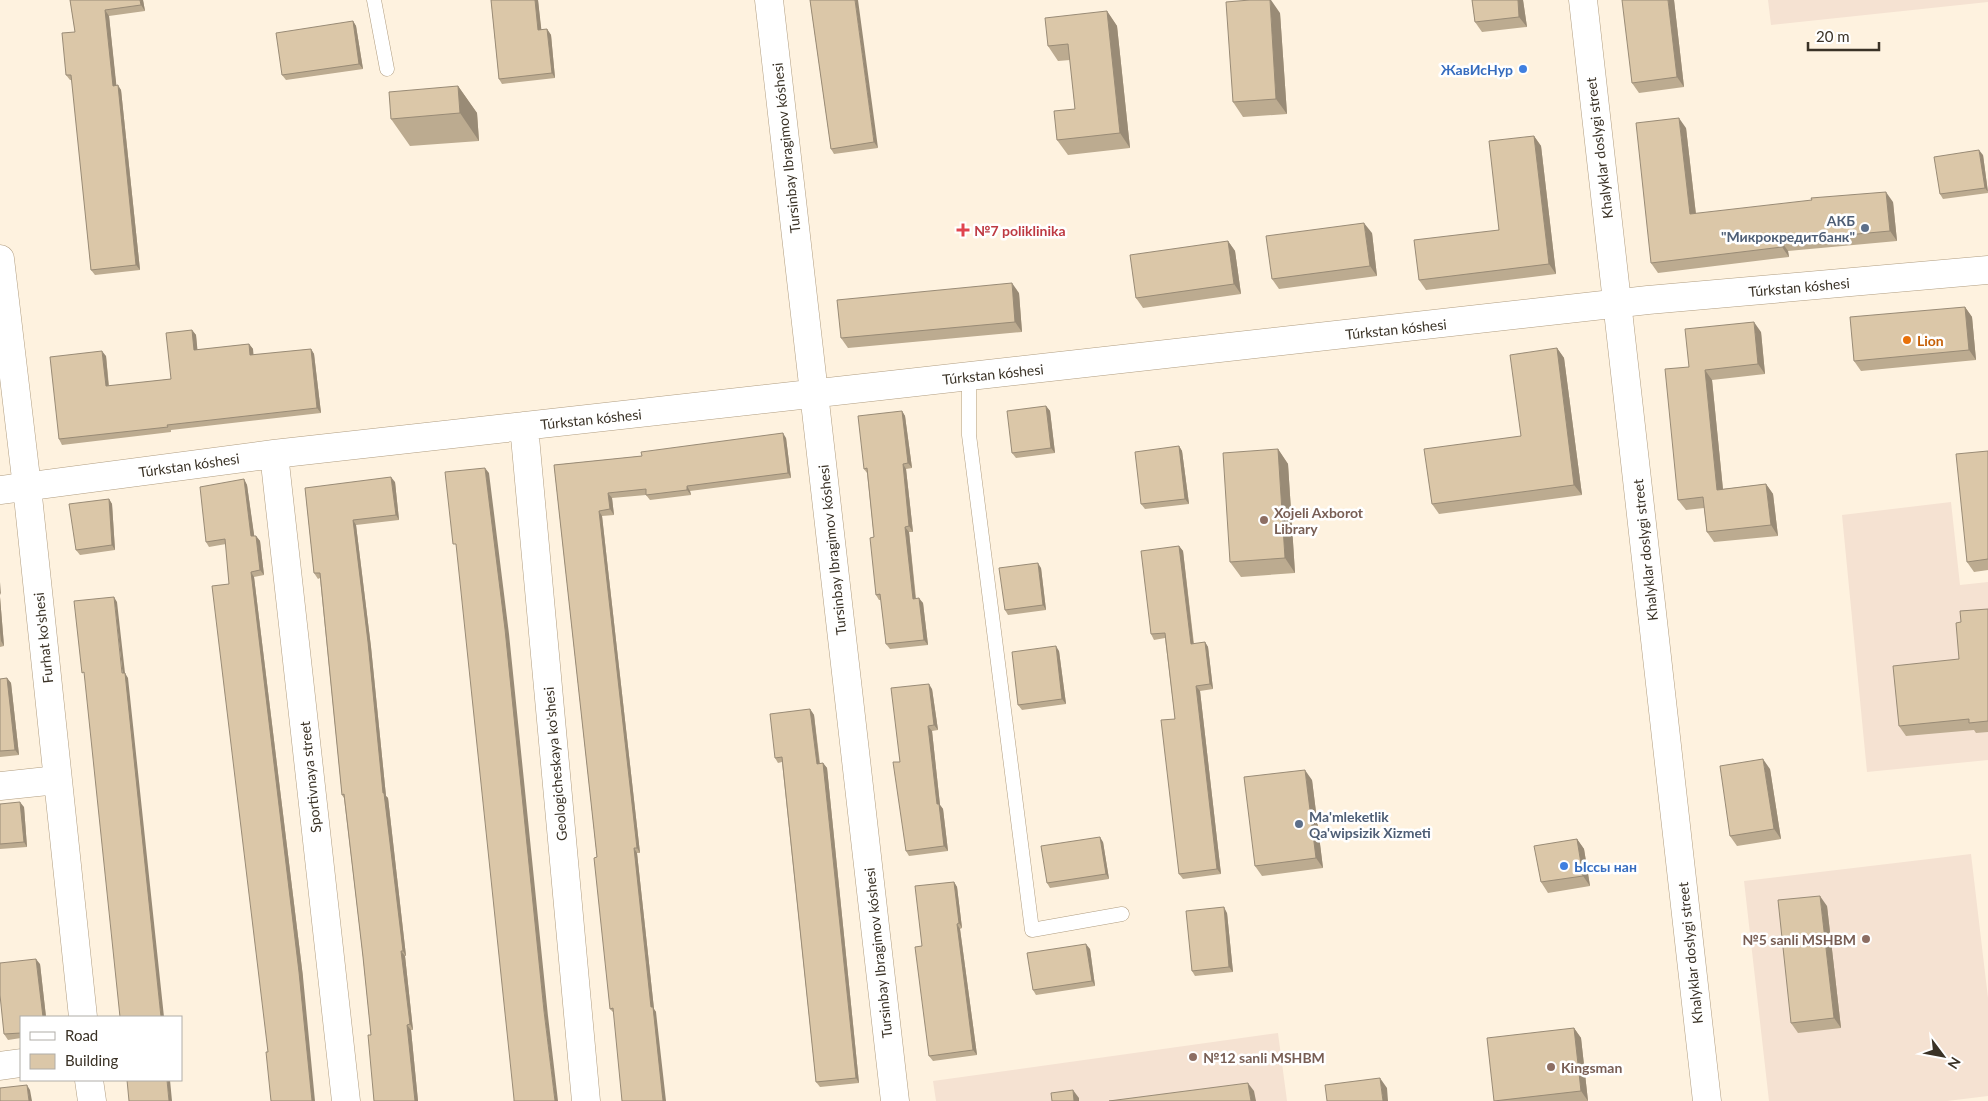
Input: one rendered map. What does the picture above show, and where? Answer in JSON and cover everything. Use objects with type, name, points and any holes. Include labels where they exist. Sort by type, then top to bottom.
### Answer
[{"type":"street","name":"Tursinbay Ibragimov kóshesi","points":[[769,0],[895,1101]]},
{"type":"street","name":"Khalyklar doslygi street","points":[[1582,0],[1707,1101]]},
{"type":"street","name":"Furhat ko'shesi","points":[[0,259],[27,487],[83,1016]]},
{"type":"street","name":"Túrkstan kóshesi","points":[[0,490],[274,454],[1617,304],[1988,270]]},
{"type":"street","name":"Geologicheskaya ko'shesi","points":[[524,426],[586,1101]]},
{"type":"street","name":"Sportivnaya street","points":[[274,454],[346,1101]]},
{"type":"street","points":[[0,786],[58,780]]},
{"type":"street","points":[[0,1066],[20,1063]]},
{"type":"street","points":[[89,1081],[92,1101]]},
{"type":"lane","points":[[374,0],[387,69]]},
{"type":"lane","points":[[969,377],[969,435],[1032,930],[1122,914]]},
{"type":"shaded area","points":[[1768,0],[1988,0],[1988,2],[1771,25]]},
{"type":"shaded area","points":[[1951,502],[1960,585],[1988,582],[1988,760],[1867,772],[1842,515]]},
{"type":"shaded area","name":"№5 sanli MSHBM","points":[[1971,854],[1988,998],[1988,1096],[1947,1101],[1769,1101],[1744,881]]},
{"type":"shaded area","name":"№12 sanli MSHBM","points":[[1278,1033],[1287,1101],[936,1101],[933,1081]]},
{"type":"building","points":[[70,0],[140,0],[141,5],[105,10],[113,86],[118,85],[136,265],[91,270],[71,75],[66,75],[62,33],[75,32]]},
{"type":"building","points":[[491,0],[535,0],[538,30],[547,29],[552,73],[499,79]]},
{"type":"building","points":[[810,0],[855,0],[874,142],[831,149]]},
{"type":"building","points":[[1270,0],[1276,99],[1233,102],[1226,2]]},
{"type":"building","points":[[1472,0],[1518,0],[1519,17],[1475,22]]},
{"type":"building","points":[[1622,0],[1668,0],[1677,77],[1632,83]]},
{"type":"building","points":[[1107,11],[1120,133],[1057,140],[1054,111],[1075,109],[1068,44],[1048,46],[1045,18]]},
{"type":"building","points":[[353,21],[359,64],[282,75],[276,33]]},
{"type":"building","points":[[458,86],[460,113],[391,119],[389,92]]},
{"type":"building","points":[[1679,118],[1690,214],[1812,200],[1811,198],[1886,192],[1890,231],[1781,241],[1782,247],[1651,263],[1636,123]]},
{"type":"building","points":[[1534,136],[1549,264],[1419,280],[1414,240],[1499,230],[1489,141]]},
{"type":"building","points":[[1979,150],[1985,188],[1940,194],[1934,157]]},
{"type":"building","points":[[1364,223],[1370,266],[1272,279],[1266,236]]},
{"type":"building","points":[[1228,241],[1234,284],[1136,298],[1130,255]]},
{"type":"building","points":[[1012,283],[1015,322],[841,338],[837,300]]},
{"type":"building","points":[[1965,307],[1969,350],[1854,361],[1850,317]]},
{"type":"building","points":[[1754,322],[1758,364],[1705,370],[1717,490],[1766,484],[1771,525],[1707,532],[1703,497],[1678,500],[1665,369],[1689,367],[1685,329]]},
{"type":"building","points":[[192,330],[194,350],[249,344],[250,355],[311,349],[317,408],[59,439],[50,357],[102,351],[106,386],[171,379],[166,333]]},
{"type":"building","points":[[1557,348],[1574,485],[1432,504],[1424,449],[1521,436],[1510,355]]},
{"type":"building","points":[[1046,406],[1051,448],[1012,453],[1007,411]]},
{"type":"building","points":[[902,411],[908,463],[903,464],[909,526],[905,527],[913,599],[919,598],[924,640],[886,644],[880,594],[876,595],[870,538],[874,537],[867,468],[864,469],[858,416]]},
{"type":"building","points":[[783,433],[788,473],[687,486],[687,490],[646,495],[646,489],[608,493],[610,509],[599,511],[637,848],[634,848],[651,1007],[653,1007],[663,1101],[622,1101],[613,1008],[610,1009],[594,858],[597,857],[554,465],[642,456],[641,452]]},
{"type":"building","points":[[1179,446],[1185,499],[1141,504],[1135,452]]},
{"type":"building","name":"Xojeli Axborot Library","points":[[1278,449],[1285,558],[1230,562],[1223,453]]},
{"type":"building","points":[[1988,451],[1988,559],[1967,562],[1956,454]]},
{"type":"building","points":[[485,468],[505,629],[555,1101],[514,1101],[456,544],[453,544],[445,472]]},
{"type":"building","points":[[391,477],[396,515],[353,520],[368,642],[383,793],[403,951],[401,951],[410,1024],[407,1025],[415,1101],[374,1101],[368,1035],[371,1035],[344,794],[342,795],[320,573],[314,573],[305,488]]},
{"type":"building","points":[[244,479],[251,536],[256,536],[260,570],[251,572],[299,972],[312,1101],[271,1101],[266,1052],[268,1052],[212,586],[229,584],[225,539],[206,542],[200,487]]},
{"type":"building","points":[[109,499],[112,545],[76,550],[69,504]]},
{"type":"building","points":[[1179,546],[1191,644],[1205,642],[1210,684],[1196,686],[1217,869],[1179,874],[1161,720],[1175,719],[1165,633],[1151,634],[1141,551]]},
{"type":"building","points":[[1038,563],[1043,605],[1005,610],[999,568]]},
{"type":"building","points":[[114,597],[122,673],[125,673],[161,1016],[120,1016],[84,672],[82,673],[74,601]]},
{"type":"building","points":[[1988,609],[1988,721],[1969,723],[1969,719],[1899,726],[1893,666],[1959,659],[1956,623],[1961,622],[1960,611]]},
{"type":"building","points":[[1056,646],[1062,699],[1018,705],[1012,652]]},
{"type":"building","points":[[7,678],[15,750],[0,751],[0,679]]},
{"type":"building","points":[[929,684],[934,725],[928,726],[944,846],[906,851],[893,762],[900,762],[891,688]]},
{"type":"building","points":[[810,709],[817,764],[823,763],[856,1078],[816,1082],[782,757],[775,758],[770,714]]},
{"type":"building","points":[[1763,759],[1774,829],[1730,836],[1720,766]]},
{"type":"building","points":[[1305,770],[1316,858],[1255,866],[1244,777]]},
{"type":"building","points":[[20,802],[24,842],[0,844],[0,804]]},
{"type":"building","points":[[1100,837],[1106,874],[1047,883],[1041,846]]},
{"type":"building","points":[[1577,839],[1583,876],[1541,882],[1534,846]]},
{"type":"building","points":[[954,882],[959,923],[957,924],[973,1050],[929,1056],[915,947],[922,946],[915,886]]},
{"type":"building","points":[[1820,896],[1834,1018],[1791,1023],[1778,900]]},
{"type":"building","points":[[1224,907],[1229,967],[1192,971],[1186,911]]},
{"type":"building","points":[[1086,944],[1092,981],[1033,990],[1027,953]]},
{"type":"building","points":[[36,959],[43,1016],[20,1016],[20,1033],[4,1034],[0,995],[0,963]]},
{"type":"building","points":[[1574,1028],[1581,1091],[1494,1101],[1487,1038]]},
{"type":"building","points":[[1380,1078],[1383,1101],[1327,1101],[1325,1085]]},
{"type":"building","points":[[127,1081],[167,1081],[169,1101],[129,1101]]},
{"type":"building","points":[[1248,1083],[1251,1101],[1109,1101]]},
{"type":"building","points":[[27,1085],[29,1101],[0,1101],[0,1088]]},
{"type":"building","points":[[1073,1090],[1074,1101],[1052,1101],[1051,1093]]},
{"type":"place","name":"ЖавИсНур","points":[[1523,69]]},
{"type":"place","name":"АКБ \"Микрокредитбанк\"","points":[[1865,228]]},
{"type":"place","name":"№7 poliklinika","points":[[963,230]]},
{"type":"place","name":"Lion","points":[[1907,340]]},
{"type":"place","name":"Xojeli Axborot Library","points":[[1264,520]]},
{"type":"place","name":"Ma'mleketlik Qa'wipsizik Xizmeti","points":[[1299,824]]},
{"type":"place","name":"Ыссы нан","points":[[1564,866]]},
{"type":"place","name":"№5 sanli MSHBM","points":[[1866,939]]},
{"type":"place","name":"№12 sanli MSHBM","points":[[1193,1057]]},
{"type":"place","name":"Kingsman","points":[[1551,1067]]}]
